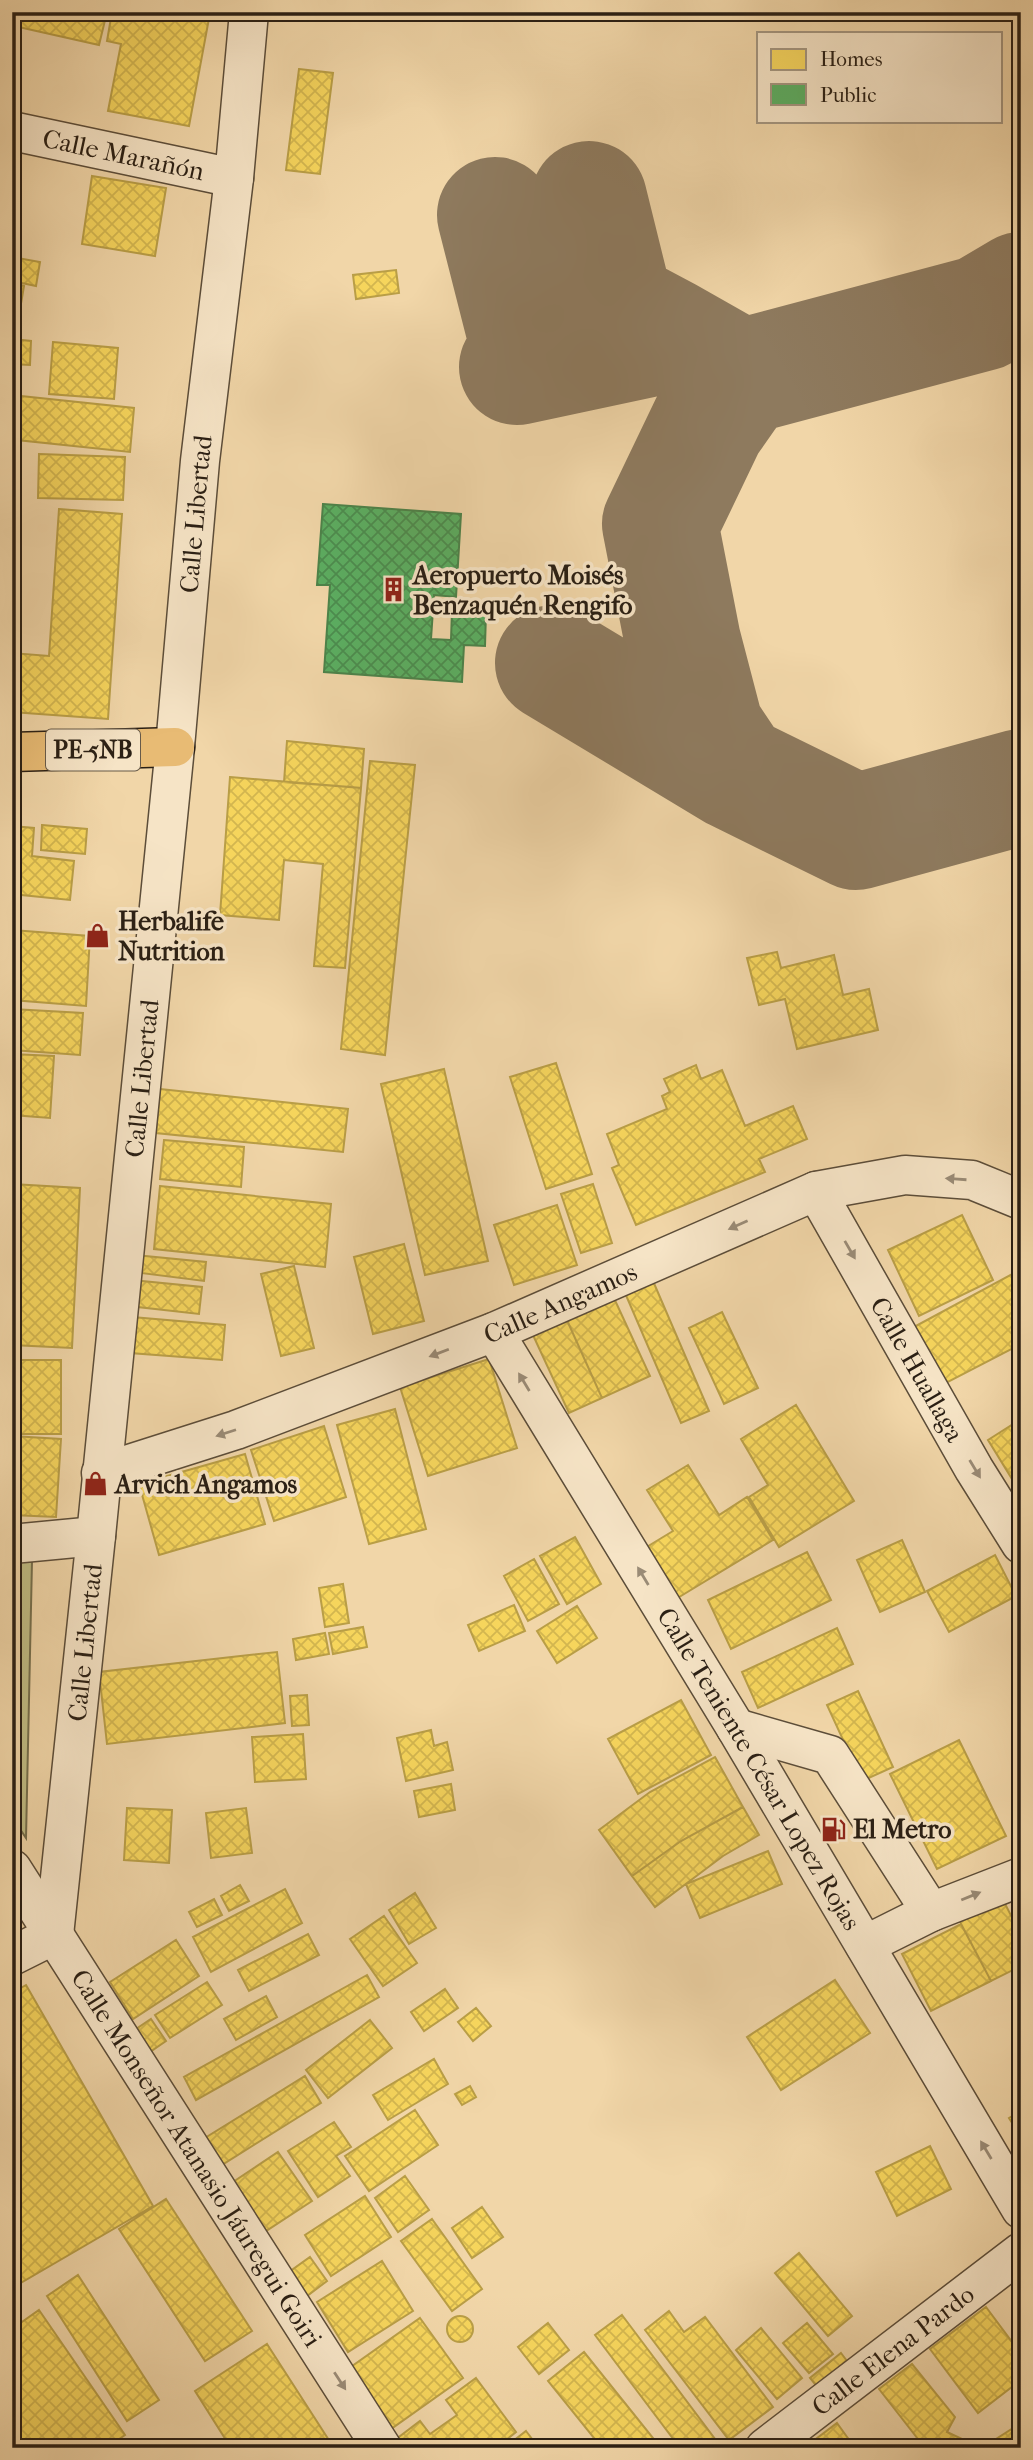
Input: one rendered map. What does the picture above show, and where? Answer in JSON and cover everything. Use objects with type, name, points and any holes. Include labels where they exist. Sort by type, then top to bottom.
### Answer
[{"type":"highway","name":"PE-5NB","points":[[12,752],[175,747]]},
{"type":"street","name":"Calle Libertad","points":[[54,1935],[175,747],[201,461],[234,178],[248,12]]},
{"type":"street","name":"Calle Marañón","points":[[12,131],[234,178]]},
{"type":"street","name":"Calle Angamos","points":[[101,1474],[236,1430],[494,1332],[816,1191],[905,1175],[972,1180],[1021,1200]]},
{"type":"street","name":"Calle Huallaga","points":[[816,1191],[974,1469],[1021,1544]]},
{"type":"street","name":"Calle Teniente César Lopez Rojas","points":[[494,1332],[736,1728],[1021,2208]]},
{"type":"street","points":[[12,1544],[96,1536]]},
{"type":"street","points":[[736,1728],[830,1755],[931,1912]]},
{"type":"street","name":"Calle Monseñor Atanasio Jáuregui Goiri","points":[[12,1869],[382,2448]]},
{"type":"street","points":[[865,1945],[931,1912],[1021,1877]]},
{"type":"street","points":[[12,1955],[54,1935]]},
{"type":"street","name":"Calle Elena Pardo","points":[[765,2448],[1021,2252]]},
{"type":"shaded area","points":[[32,1561],[26,1838],[12,1817],[12,1562]]},
{"type":"building: Homes","points":[[17,12],[107,12],[99,45],[14,26]]},
{"type":"building: Homes","points":[[112,12],[131,12],[172,20],[173,12],[210,13],[189,126],[108,111],[121,44],[107,41]]},
{"type":"building: Homes","points":[[299,69],[333,73],[320,174],[286,170]]},
{"type":"building: Homes","points":[[92,176],[166,188],[155,256],[82,244]]},
{"type":"building: Homes","points":[[12,257],[40,262],[36,286],[12,281]]},
{"type":"building: Homes","points":[[396,270],[399,293],[356,299],[353,275]]},
{"type":"building: Homes","points":[[12,283],[24,286],[16,333],[12,332]]},
{"type":"building: Homes","points":[[12,339],[31,341],[30,365],[12,364]]},
{"type":"building: Homes","points":[[53,342],[118,348],[114,399],[49,394]]},
{"type":"building: Homes","points":[[21,396],[134,408],[130,452],[17,440]]},
{"type":"building: Homes","points":[[12,447],[16,447],[12,511]]},
{"type":"building: Homes","points":[[39,454],[125,457],[123,500],[38,498]]},
{"type":"building: Homes","points":[[59,509],[122,514],[108,719],[12,712],[12,653],[49,656]]},
{"type":"building: Homes","points":[[287,741],[364,749],[361,788],[284,782]]},
{"type":"building: Homes","points":[[370,761],[415,765],[385,1055],[341,1049]]},
{"type":"building: Homes","points":[[230,777],[361,788],[345,968],[314,966],[323,864],[284,860],[279,920],[220,915]]},
{"type":"building: Homes","points":[[42,825],[87,829],[85,854],[41,850]]},
{"type":"building: Homes","points":[[12,826],[34,828],[32,856],[74,861],[70,900],[12,894]]},
{"type":"building: Homes","points":[[12,930],[90,936],[86,1006],[12,1000]]},
{"type":"building: Homes","points":[[777,952],[781,968],[834,955],[843,995],[869,989],[878,1030],[797,1049],[785,999],[759,1005],[747,958]]},
{"type":"building: Homes","points":[[12,1009],[83,1013],[80,1055],[12,1050]]},
{"type":"building: Homes","points":[[12,1054],[54,1056],[50,1118],[12,1115]]},
{"type":"building: Homes","points":[[556,1063],[592,1174],[546,1189],[510,1077]]},
{"type":"building: Homes","points":[[696,1065],[701,1079],[722,1070],[745,1126],[793,1106],[807,1139],[759,1159],[765,1172],[636,1225],[612,1168],[619,1165],[607,1134],[667,1109],[662,1096],[670,1092],[664,1079]]},
{"type":"building: Homes","points":[[444,1069],[488,1261],[425,1275],[381,1084]]},
{"type":"building: Homes","points":[[160,1089],[348,1109],[343,1152],[156,1133]]},
{"type":"building: Homes","points":[[164,1140],[244,1147],[241,1187],[160,1179]]},
{"type":"building: Homes","points":[[12,1184],[80,1188],[72,1348],[12,1345]]},
{"type":"building: Homes","points":[[593,1184],[612,1243],[581,1253],[561,1194]]},
{"type":"building: Homes","points":[[160,1186],[331,1204],[325,1267],[154,1249]]},
{"type":"building: Homes","points":[[557,1205],[577,1265],[514,1285],[494,1225]]},
{"type":"building: Homes","points":[[962,1215],[993,1280],[919,1316],[888,1250]]},
{"type":"building: Homes","points":[[404,1244],[424,1321],[373,1334],[354,1257]]},
{"type":"building: Homes","points":[[135,1255],[206,1262],[204,1281],[133,1272]]},
{"type":"building: Homes","points":[[294,1266],[314,1348],[281,1356],[261,1274]]},
{"type":"building: Homes","points":[[1014,1273],[1021,1286],[1021,1344],[944,1384],[914,1327]]},
{"type":"building: Homes","points":[[132,1280],[202,1287],[199,1314],[129,1306]]},
{"type":"building: Homes","points":[[653,1281],[709,1411],[681,1423],[625,1293]]},
{"type":"building: Homes","points":[[613,1296],[650,1376],[602,1398],[566,1318]]},
{"type":"building: Homes","points":[[722,1312],[758,1388],[724,1404],[689,1328]]},
{"type":"building: Homes","points":[[132,1317],[225,1325],[222,1360],[130,1353]]},
{"type":"building: Homes","points":[[566,1318],[602,1398],[569,1413],[532,1333]]},
{"type":"building: Homes","points":[[489,1359],[517,1448],[428,1476],[400,1387]]},
{"type":"building: Homes","points":[[12,1360],[61,1360],[61,1434],[12,1434]]},
{"type":"building: Homes","points":[[796,1405],[854,1501],[779,1547],[749,1497],[768,1485],[741,1439]]},
{"type":"building: Homes","points":[[395,1409],[426,1529],[369,1544],[337,1425]]},
{"type":"building: Homes","points":[[1021,1419],[1021,1492],[1020,1492],[988,1440]]},
{"type":"building: Homes","points":[[324,1426],[346,1497],[274,1521],[251,1450]]},
{"type":"building: Homes","points":[[12,1436],[61,1439],[56,1517],[12,1515]]},
{"type":"building: Homes","points":[[245,1454],[265,1524],[159,1555],[139,1484]]},
{"type":"building: Homes","points":[[688,1465],[719,1515],[747,1497],[773,1540],[676,1599],[645,1548],[673,1531],[647,1490]]},
{"type":"building: Homes","points":[[575,1537],[601,1584],[567,1604],[540,1556]]},
{"type":"building: Homes","points":[[902,1540],[925,1592],[880,1612],[857,1560]]},
{"type":"building: Homes","points":[[807,1552],[831,1600],[731,1649],[708,1600]]},
{"type":"building: Homes","points":[[995,1555],[1016,1596],[949,1632],[927,1591]]},
{"type":"building: Homes","points":[[534,1559],[559,1604],[528,1621],[504,1576]]},
{"type":"building: Homes","points":[[343,1584],[349,1623],[325,1627],[319,1588]]},
{"type":"building: Homes","points":[[514,1605],[525,1631],[479,1651],[468,1625]]},
{"type":"building: Homes","points":[[577,1606],[597,1638],[557,1663],[537,1631]]},
{"type":"building: Homes","points":[[363,1627],[367,1647],[333,1654],[329,1633]]},
{"type":"building: Homes","points":[[837,1628],[853,1664],[758,1708],[742,1672]]},
{"type":"building: Homes","points":[[325,1633],[329,1654],[296,1660],[293,1639]]},
{"type":"building: Homes","points":[[277,1652],[285,1723],[107,1744],[99,1672]]},
{"type":"building: Homes","points":[[858,1691],[893,1767],[862,1781],[827,1705]]},
{"type":"building: Homes","points":[[307,1695],[309,1725],[292,1726],[290,1696]]},
{"type":"building: Homes","points":[[681,1700],[711,1755],[638,1794],[608,1739]]},
{"type":"building: Homes","points":[[431,1730],[434,1746],[447,1742],[453,1770],[406,1781],[397,1738]]},
{"type":"building: Homes","points":[[303,1734],[306,1779],[255,1782],[252,1737]]},
{"type":"building: Homes","points":[[959,1740],[1006,1836],[937,1869],[890,1774]]},
{"type":"building: Homes","points":[[715,1757],[743,1807],[681,1841],[632,1876],[599,1830],[650,1792]]},
{"type":"building: Homes","points":[[451,1784],[455,1810],[419,1817],[414,1791]]},
{"type":"building: Homes","points":[[743,1807],[759,1835],[723,1856],[655,1907],[632,1876],[681,1841]]},
{"type":"building: Homes","points":[[127,1808],[172,1810],[169,1863],[124,1860]]},
{"type":"building: Homes","points":[[246,1808],[252,1853],[211,1858],[206,1813]]},
{"type":"building: Homes","points":[[768,1851],[782,1884],[700,1918],[686,1884]]},
{"type":"building: Homes","points":[[240,1885],[249,1901],[229,1911],[221,1896]]},
{"type":"building: Homes","points":[[285,1889],[302,1923],[211,1972],[193,1937]]},
{"type":"building: Homes","points":[[415,1893],[436,1928],[409,1944],[389,1910]]},
{"type":"building: Homes","points":[[1002,1898],[1021,1935],[1021,1966],[991,1981],[959,1920]]},
{"type":"building: Homes","points":[[214,1899],[222,1915],[197,1927],[189,1912]]},
{"type":"building: Homes","points":[[384,1916],[417,1963],[383,1986],[350,1939]]},
{"type":"building: Homes","points":[[961,1924],[991,1981],[931,2011],[902,1954]]},
{"type":"building: Homes","points":[[308,1934],[319,1955],[249,1991],[238,1970]]},
{"type":"building: Homes","points":[[176,1940],[199,1976],[133,2019],[110,1982]]},
{"type":"building: Homes","points":[[367,1975],[379,1997],[196,2100],[184,2077]]},
{"type":"building: Homes","points":[[835,1980],[870,2033],[781,2090],[747,2037]]},
{"type":"building: Homes","points":[[207,1982],[222,2005],[170,2038],[155,2015]]},
{"type":"building: Homes","points":[[26,1985],[153,2206],[12,2288],[12,1993]]},
{"type":"building: Homes","points":[[445,1989],[458,2008],[424,2031],[411,2012]]},
{"type":"building: Homes","points":[[266,1996],[277,2017],[236,2040],[224,2019]]},
{"type":"building: Homes","points":[[476,2008],[491,2026],[473,2041],[458,2022]]},
{"type":"building: Homes","points":[[151,2019],[166,2041],[147,2054],[133,2031]]},
{"type":"building: Homes","points":[[370,2020],[392,2048],[328,2098],[306,2070]]},
{"type":"building: Homes","points":[[434,2059],[448,2084],[388,2120],[373,2095]]},
{"type":"building: Homes","points":[[305,2076],[321,2103],[217,2168],[200,2141]]},
{"type":"building: Homes","points":[[470,2086],[476,2097],[462,2105],[455,2094]]},
{"type":"building: Homes","points":[[415,2110],[438,2145],[369,2191],[345,2156]]},
{"type":"building: Homes","points":[[1021,2111],[1021,2137],[1009,2118]]},
{"type":"building: Homes","points":[[334,2122],[351,2147],[336,2156],[350,2176],[318,2197],[288,2151]]},
{"type":"building: Homes","points":[[930,2146],[951,2189],[897,2216],[876,2172]]},
{"type":"building: Homes","points":[[278,2152],[312,2201],[266,2231],[233,2182]]},
{"type":"building: Homes","points":[[405,2176],[429,2210],[398,2232],[375,2198]]},
{"type":"building: Homes","points":[[365,2196],[391,2237],[331,2276],[305,2235]]},
{"type":"building: Homes","points":[[166,2199],[252,2331],[205,2361],[119,2229]]},
{"type":"building: Homes","points":[[482,2207],[503,2237],[472,2258],[452,2228]]},
{"type":"building: Homes","points":[[432,2219],[482,2289],[452,2311],[401,2241]]},
{"type":"building: Homes","points":[[799,2253],[852,2316],[828,2336],[775,2273]]},
{"type":"building: Homes","points":[[310,2257],[327,2281],[307,2296],[289,2272]]},
{"type":"building: Homes","points":[[382,2261],[413,2311],[348,2352],[317,2302]]},
{"type":"building: Homes","points":[[78,2275],[159,2400],[127,2421],[47,2296]]},
{"type":"building: Homes","points":[[986,2307],[1021,2354],[1021,2380],[978,2413],[930,2349]]},
{"type":"building: Homes","points":[[39,2310],[125,2435],[106,2448],[12,2448],[12,2329]]},
{"type":"building: Homes","points":[[669,2311],[684,2332],[705,2317],[773,2407],[729,2440],[645,2330]]},
{"type":"building: Homes","points":[[622,2315],[720,2448],[680,2448],[595,2335]]},
{"type":"building: Homes","points":[[460,2316],[469,2320],[473,2329],[469,2338],[460,2342],[451,2338],[447,2329],[451,2320]]},
{"type":"building: Homes","points":[[420,2318],[463,2378],[391,2429],[348,2369]]},
{"type":"building: Homes","points":[[548,2323],[569,2350],[539,2374],[518,2347]]},
{"type":"building: Homes","points":[[807,2323],[833,2354],[809,2373],[783,2343]]},
{"type":"building: Homes","points":[[761,2328],[802,2378],[777,2399],[736,2350]]},
{"type":"building: Homes","points":[[267,2344],[334,2448],[231,2448],[195,2391]]},
{"type":"building: Homes","points":[[584,2352],[661,2448],[602,2448],[548,2381]]},
{"type":"building: Homes","points":[[841,2353],[850,2365],[819,2389],[810,2378]]},
{"type":"building: Homes","points":[[912,2364],[955,2417],[947,2432],[981,2448],[925,2448],[879,2389]]},
{"type":"building: Homes","points":[[476,2378],[516,2432],[496,2448],[388,2448],[387,2446],[420,2421],[430,2434],[457,2415],[446,2400]]},
{"type":"building: Homes","points":[[837,2423],[855,2448],[804,2448]]},
{"type":"building: Homes","points":[[1021,2423],[1021,2448],[982,2448]]},
{"type":"building: Homes","points":[[526,2431],[539,2448],[504,2448]]},
{"type":"building: Public","name":"Aeropuerto Moisés Benzaquén Rengifo","points":[[323,504],[461,514],[456,597],[434,595],[431,639],[451,640],[452,610],[486,613],[485,646],[464,645],[462,682],[324,672],[330,585],[317,585]]},
{"type":"taxiway","points":[[589,199],[615,304],[667,335]]},
{"type":"taxiway","points":[[495,215],[525,333],[572,355]]},
{"type":"taxiway","points":[[517,367],[667,335],[741,377],[982,313],[1021,290]]},
{"type":"taxiway","points":[[734,772],[706,730],[683,642],[660,524],[708,424],[741,377]]},
{"type":"taxiway","points":[[553,663],[734,772],[856,832],[1021,787]]},
{"type":"place","name":"Aeropuerto Moisés Benzaquén Rengifo","points":[[393,590]]},
{"type":"place","name":"Herbalife Nutrition","points":[[98,936]]},
{"type":"place","name":"Arvich Angamos","points":[[95,1484]]},
{"type":"place","name":"El Metro","points":[[833,1829]]}]
